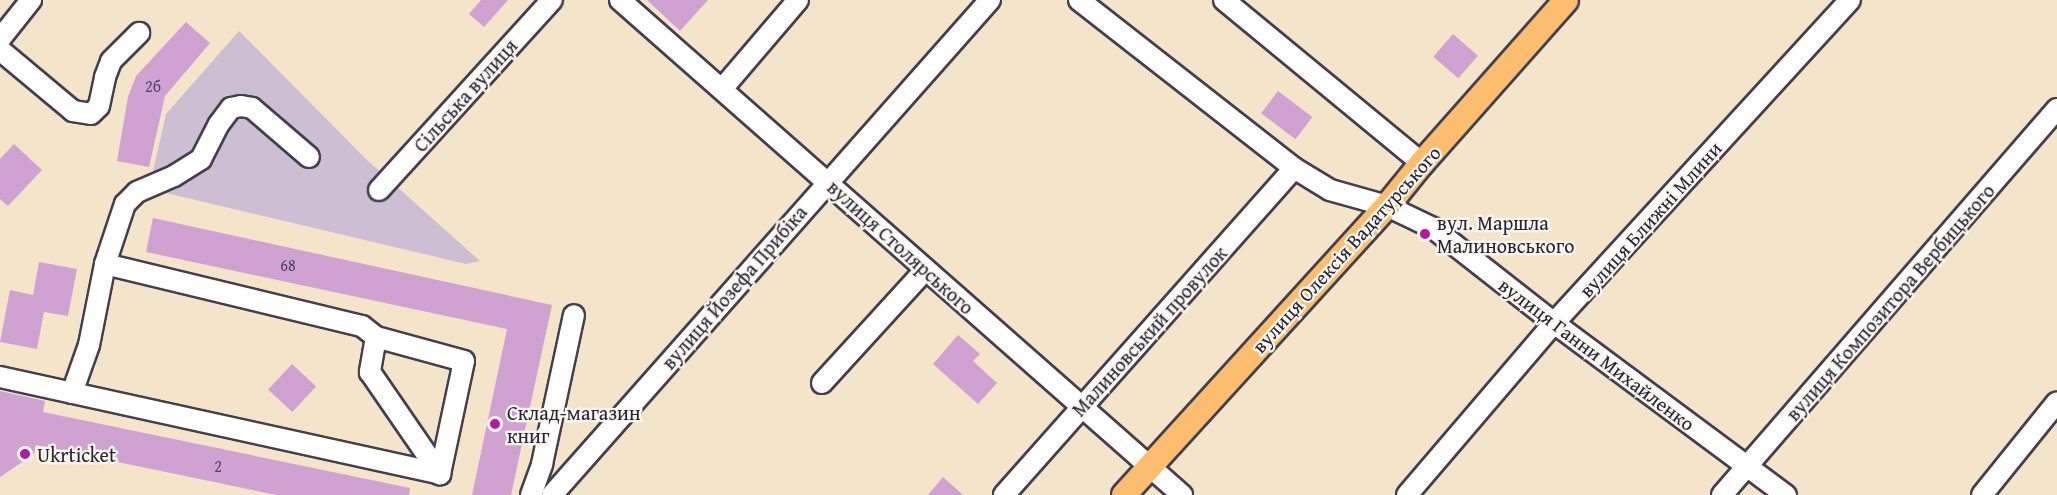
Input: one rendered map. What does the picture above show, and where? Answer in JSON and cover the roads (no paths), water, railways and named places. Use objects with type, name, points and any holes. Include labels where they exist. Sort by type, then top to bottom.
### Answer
[{"type":"main road","name":"вулиця Олексія Вадатурського","points":[[1124,495],[1387,206],[1566,0]]},
{"type":"street","points":[[0,39],[31,0]]},
{"type":"street","name":"Сільська вулиця","points":[[379,190],[552,0]]},
{"type":"street","name":"вулиця Столярського","points":[[620,0],[1182,495]]},
{"type":"street","points":[[722,89],[798,0]]},
{"type":"street","name":"вулиця Йозефа Прибіка","points":[[552,495],[990,0]]},
{"type":"street","name":"вулиця Ганни Михайленко","points":[[1079,0],[1294,168],[1330,190],[1387,206],[1433,228],[1554,323],[1786,495]]},
{"type":"street","points":[[1224,0],[1422,163]]},
{"type":"street","name":"вулиця Ближні Млини","points":[[1407,495],[1554,323],[1850,0]]},
{"type":"street","points":[[0,50],[73,111],[92,114],[99,106],[105,76],[111,61],[139,33]]},
{"type":"street","points":[[72,393],[89,345],[105,264],[125,204],[137,192],[174,176],[201,159],[219,123],[231,108],[241,106],[252,108],[309,157]]},
{"type":"street","name":"вулиця Композитора Вербицького","points":[[1722,495],[2057,109]]},
{"type":"street","name":"Малиновський провулок","points":[[1004,495],[1294,168]]},
{"type":"street","points":[[105,264],[362,326],[376,337],[464,361],[440,474]]},
{"type":"street","points":[[822,383],[926,269]]},
{"type":"street","points":[[531,495],[542,464],[574,315]]},
{"type":"street","points":[[376,337],[370,372],[440,474]]},
{"type":"street","points":[[0,377],[440,474]]},
{"type":"street","points":[[1982,495],[2057,402]]},
{"type":"place","name":"вул. Маршла Малиновського","points":[[1425,234]]},
{"type":"place","name":"Склад-магазин книг","points":[[495,424]]},
{"type":"place","name":"Ukrticket","points":[[25,454]]}]
